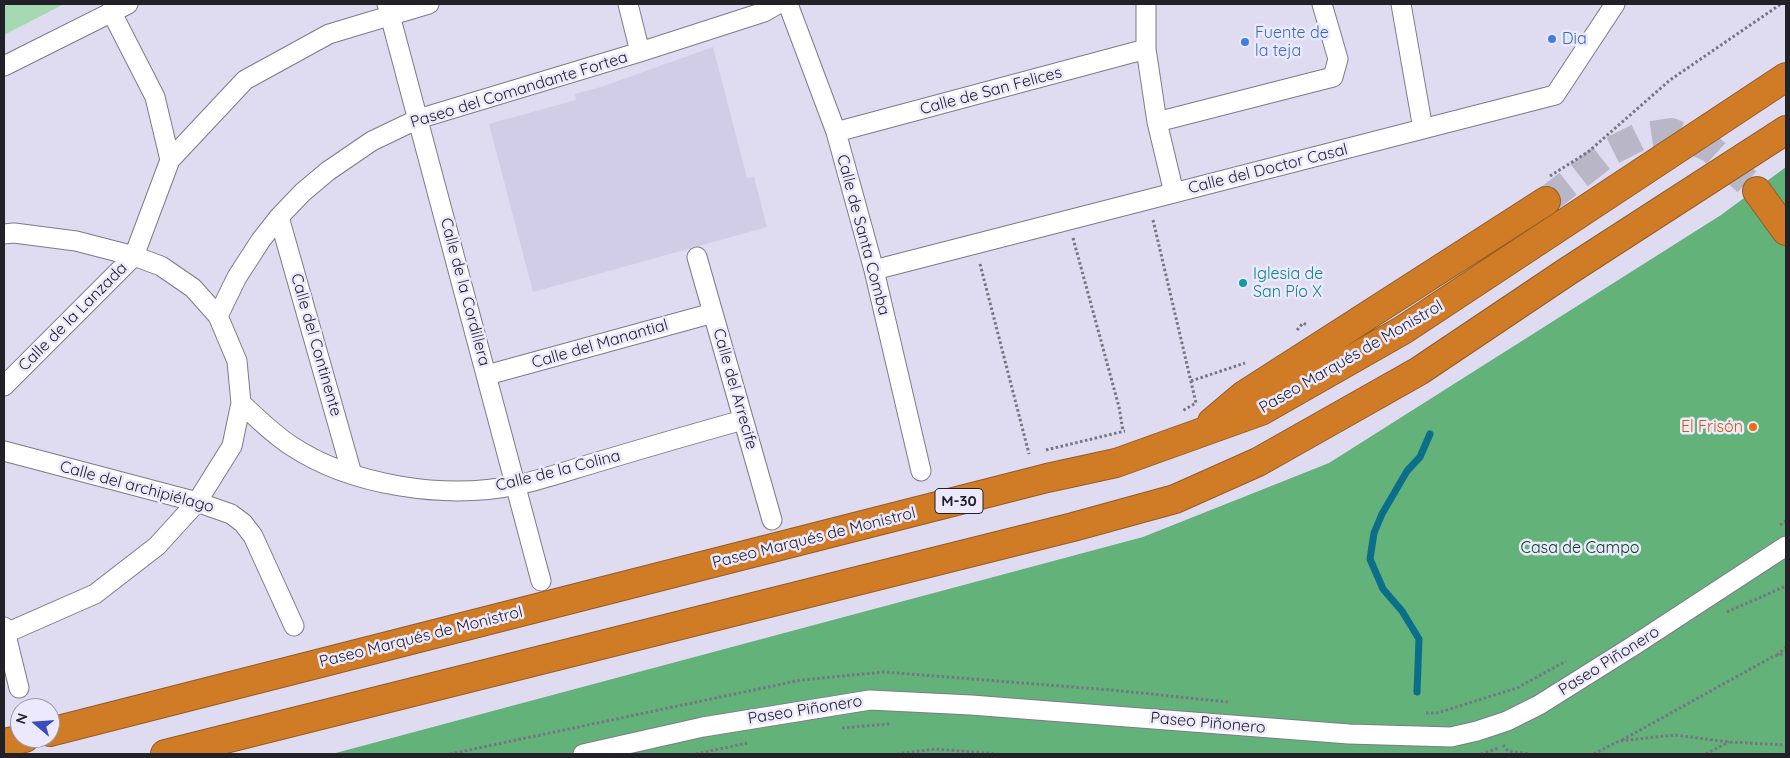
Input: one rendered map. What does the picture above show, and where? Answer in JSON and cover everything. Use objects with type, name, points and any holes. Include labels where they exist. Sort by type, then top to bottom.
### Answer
[{"type":"highway","name":"Paseo Marqués de Monistrol","points":[[60,729],[1047,478],[1116,463],[1261,411],[1403,330],[1786,77]]},
{"type":"highway","points":[[166,754],[1073,527],[1175,499],[1258,462],[1420,370],[1786,130]]},
{"type":"highway","points":[[1201,432],[1244,395],[1546,190]]},
{"type":"highway","points":[[1757,191],[1786,231]]},
{"type":"street","name":"Calle de la Lanzada","points":[[4,386],[134,256],[170,160],[245,80],[329,34],[389,10],[429,4]]},
{"type":"street","points":[[628,4],[640,52]]},
{"type":"street","name":"Paseo del Comandante Fortea","points":[[218,316],[237,277],[261,240],[279,217],[303,192],[328,171],[372,141],[418,119],[640,52],[764,12],[778,4]]},
{"type":"street","name":"Calle de Santa Comba","points":[[788,4],[836,132],[874,270],[921,471]]},
{"type":"street","points":[[1146,4],[1146,49],[1157,122],[1174,193]]},
{"type":"street","points":[[1157,122],[1333,77],[1338,60],[1322,4]]},
{"type":"street","points":[[1401,4],[1423,129]]},
{"type":"street","name":"Calle del Doctor Casal","points":[[874,270],[1555,95],[1615,4]]},
{"type":"street","points":[[4,66],[120,8],[154,97],[170,160]]},
{"type":"street","name":"Calle de la Cordillera","points":[[389,10],[517,485],[541,581]]},
{"type":"street","name":"Calle de San Felices","points":[[836,132],[1146,49]]},
{"type":"street","name":"Calle del Continente","points":[[279,217],[352,474]]},
{"type":"street","points":[[4,234],[14,233],[76,241],[134,256],[161,266],[194,288],[218,316],[237,361],[241,403],[232,446],[197,502],[157,546],[94,594],[4,631],[19,688]]},
{"type":"street","name":"Calle del Arrecife","points":[[697,257],[772,520]]},
{"type":"street","name":"Calle del Manantial","points":[[487,375],[713,312]]},
{"type":"street","name":"Calle de la Colina","points":[[241,403],[269,429],[311,458],[352,474],[386,484],[444,491],[477,490],[517,485],[743,420]]},
{"type":"street","name":"Calle del archipiélago","points":[[4,451],[197,502],[232,514],[243,523],[253,536],[294,626]]},
{"type":"street","name":"Paseo Piñonero","points":[[583,754],[703,727],[870,700],[971,705],[1349,734],[1451,737],[1507,721],[1539,705],[1786,546]]},
{"type":"path","points":[[1546,190],[1670,80],[1781,4]]},
{"type":"path","points":[[1149,200],[1196,403],[1181,411]]},
{"type":"path","points":[[1068,220],[1123,431]]},
{"type":"path","points":[[975,244],[1029,454],[1132,429]]},
{"type":"path","points":[[1594,754],[1774,656],[1786,647]]},
{"type":"path","points":[[1774,656],[1786,653]]},
{"type":"path","points":[[836,728],[897,723]]},
{"type":"path","points":[[1619,741],[1675,735],[1729,742],[1786,746]]},
{"type":"path","points":[[696,754],[754,741]]},
{"type":"path","points":[[1706,754],[1729,742]]},
{"type":"path","points":[[1503,745],[1508,751],[1530,754]]},
{"type":"path","points":[[897,754],[935,749],[998,754]]},
{"type":"shaded area","points":[[713,47],[747,178],[754,177],[767,227],[533,292],[489,124],[576,100],[575,94],[601,87]]},
{"type":"green space","points":[[4,4],[64,4],[4,35]]},
{"type":"green space","name":"Casa de Campo","points":[[1786,167],[1786,754],[332,754],[1143,537],[1329,463],[1721,215]]},
{"type":"waterway","points":[[1417,692],[1419,639],[1402,611],[1383,589],[1370,559],[1374,533],[1382,514],[1407,471],[1420,457],[1430,434]]},
{"type":"tunnel","points":[[1546,201],[1609,152],[1639,137],[1671,132],[1710,148],[1757,191]]},
{"type":"place","name":"Dia","points":[[1552,39]]},
{"type":"place","name":"Fuente de la teja","points":[[1245,42]]},
{"type":"place","name":"Iglesia de San Pío X","points":[[1243,283]]},
{"type":"place","name":"El Frisón","points":[[1753,427]]}]
